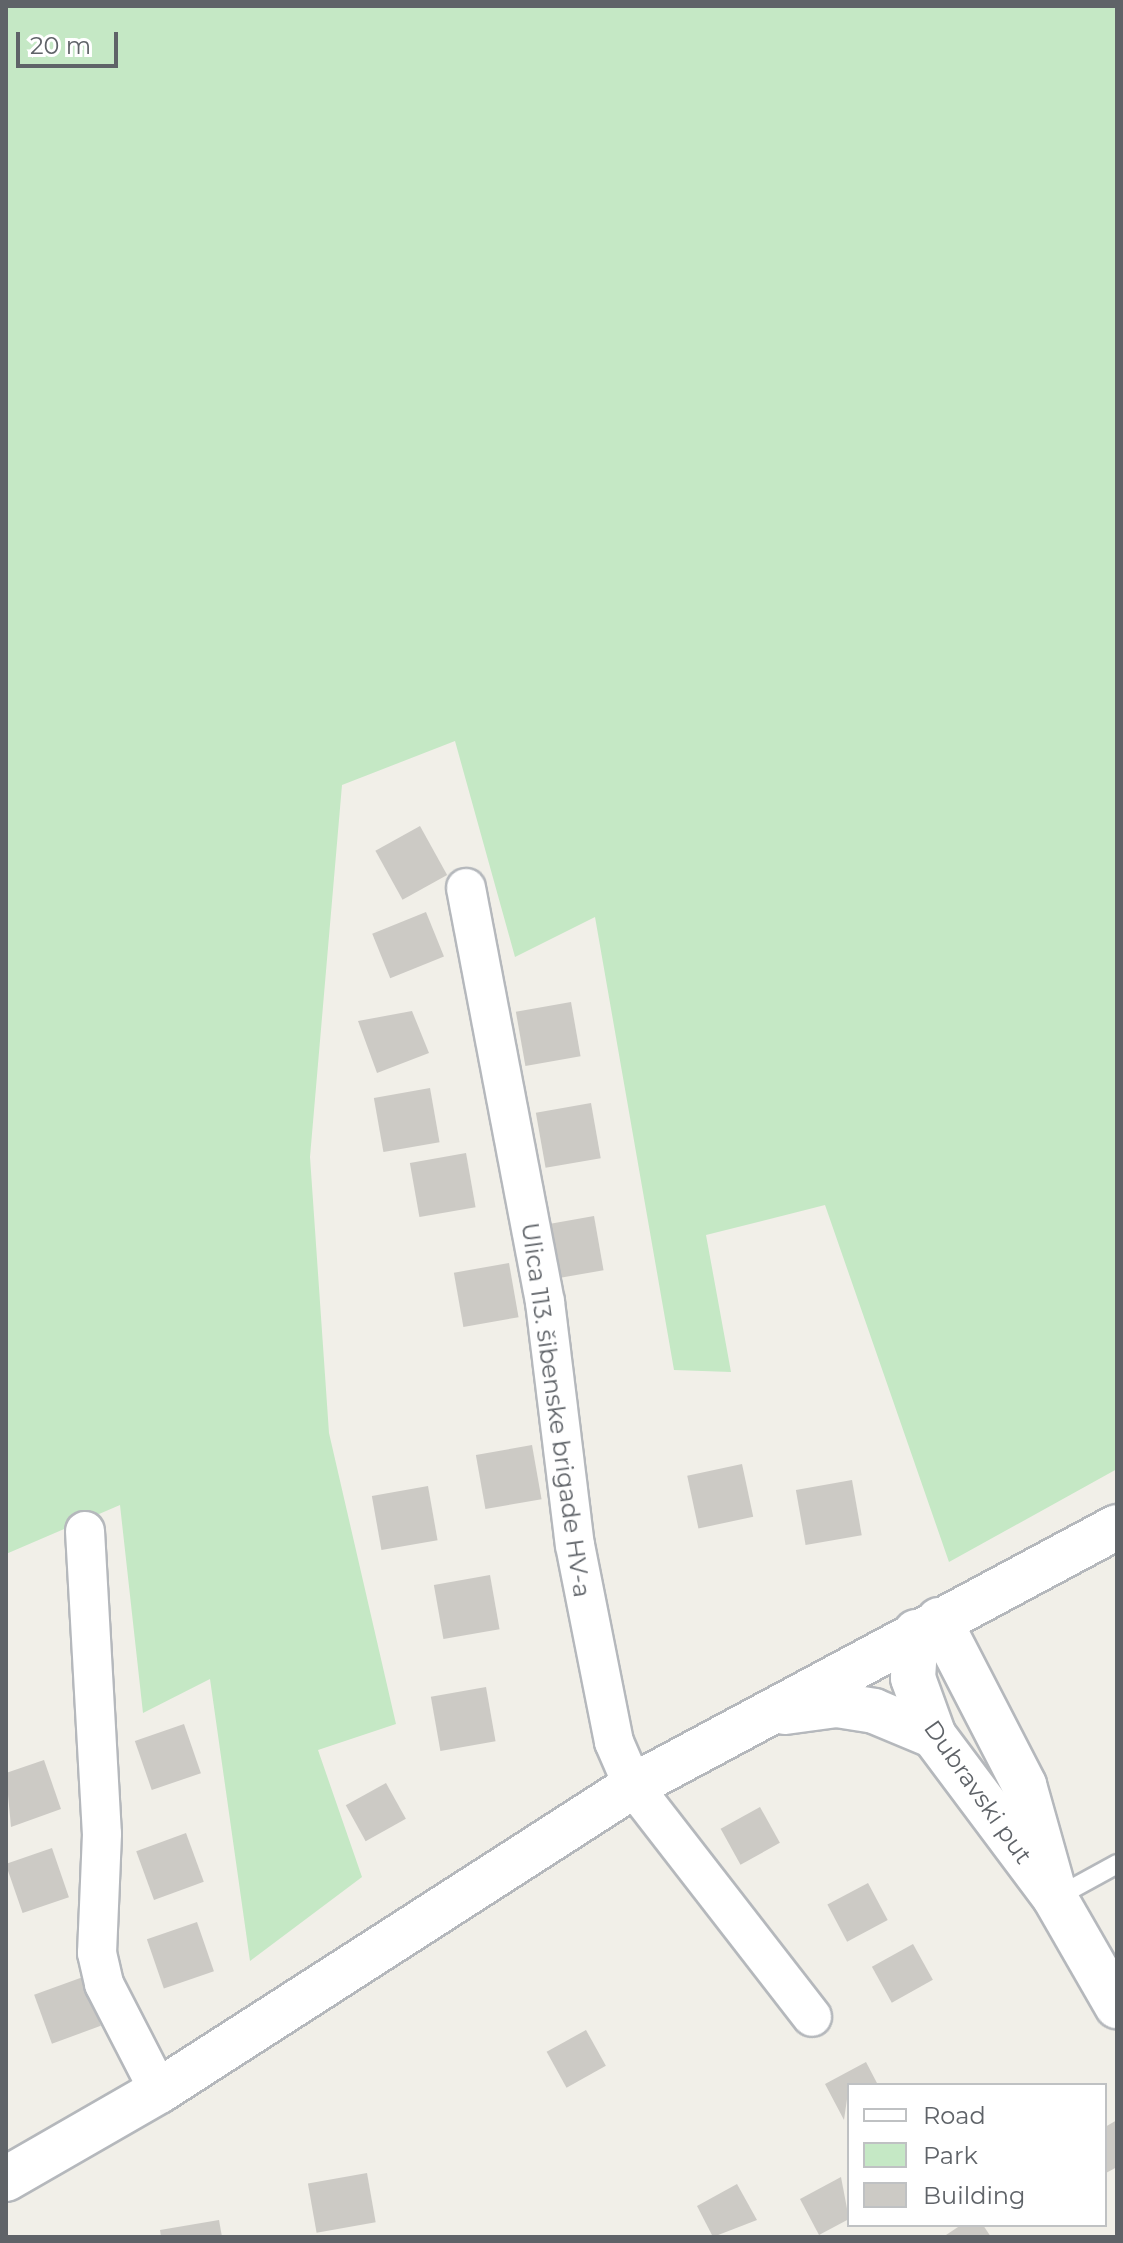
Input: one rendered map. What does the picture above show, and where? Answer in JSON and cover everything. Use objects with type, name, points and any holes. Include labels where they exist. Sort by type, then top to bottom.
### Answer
[{"type":"main road","points":[[6,2179],[159,2091],[633,1786],[1117,1527]]},
{"type":"main road","name":"Dubravski put","points":[[928,1626],[913,1678],[934,1736],[1055,1898],[1117,2006]]},
{"type":"main road","name":"Dubravski put","points":[[928,1626],[1024,1785],[1055,1898]]},
{"type":"main road","points":[[763,1716],[837,1705],[904,1719],[934,1736]]},
{"type":"street","name":"Ulica 113. šibenske brigade HV-a","points":[[466,888],[545,1302],[596,1678],[633,1786],[812,2017]]},
{"type":"street","points":[[85,1531],[102,1834],[97,1953],[104,1984],[159,2091]]},
{"type":"lane","points":[[1055,1898],[1117,1864]]},
{"type":"green space","points":[[6,6],[1117,6],[1117,1469],[949,1562],[825,1205],[706,1235],[731,1372],[674,1370],[595,917],[515,957],[455,741],[342,785],[310,1157],[329,1433],[396,1724],[318,1750],[362,1877],[250,1961],[210,1679],[143,1713],[120,1505],[6,1554]]},
{"type":"building","points":[[420,826],[447,875],[403,900],[375,851]]},
{"type":"building","points":[[426,912],[444,957],[390,978],[372,934]]},
{"type":"building","points":[[571,1002],[581,1056],[525,1066],[516,1012]]},
{"type":"building","points":[[412,1011],[429,1053],[377,1073],[358,1021]]},
{"type":"building","points":[[430,1088],[440,1142],[383,1152],[374,1098]]},
{"type":"building","points":[[591,1103],[601,1158],[546,1168],[536,1113]]},
{"type":"building","points":[[466,1153],[476,1207],[419,1217],[410,1163]]},
{"type":"building","points":[[594,1216],[604,1270],[547,1280],[538,1226]]},
{"type":"building","points":[[509,1263],[519,1317],[463,1327],[454,1273]]},
{"type":"building","points":[[532,1445],[542,1499],[485,1509],[476,1455]]},
{"type":"building","points":[[742,1464],[753,1517],[698,1528],[687,1476]]},
{"type":"building","points":[[852,1480],[862,1535],[806,1545],[796,1490]]},
{"type":"building","points":[[428,1486],[438,1540],[381,1550],[372,1496]]},
{"type":"building","points":[[490,1575],[500,1629],[443,1639],[434,1585]]},
{"type":"building","points":[[486,1687],[496,1741],[440,1751],[431,1697]]},
{"type":"building","points":[[184,1724],[201,1773],[152,1790],[135,1741]]},
{"type":"building","points":[[44,1760],[61,1809],[11,1827],[6,1773]]},
{"type":"building","points":[[386,1783],[406,1819],[366,1841],[346,1805]]},
{"type":"building","points":[[760,1807],[780,1843],[741,1865],[721,1829]]},
{"type":"building","points":[[186,1833],[204,1882],[154,1900],[136,1851]]},
{"type":"building","points":[[52,1848],[69,1897],[23,1913],[6,1864]]},
{"type":"building","points":[[868,1883],[888,1920],[847,1942],[827,1905]]},
{"type":"building","points":[[197,1922],[214,1971],[164,1988],[147,1939]]},
{"type":"building","points":[[913,1944],[933,1980],[892,2003],[872,1967]]},
{"type":"building","points":[[83,1977],[101,2026],[52,2044],[34,1995]]},
{"type":"building","points":[[586,2030],[606,2066],[567,2088],[547,2052]]},
{"type":"building","points":[[866,2062],[877,2083],[847,2083],[844,2120],[825,2084]]},
{"type":"building","points":[[1117,2120],[1117,2167],[1107,2172],[1107,2126]]},
{"type":"building","points":[[367,2173],[376,2222],[317,2233],[308,2183]]},
{"type":"building","points":[[841,2177],[847,2220],[819,2235],[800,2199]]},
{"type":"building","points":[[737,2184],[757,2220],[713,2237],[697,2206]]},
{"type":"building","points":[[219,2220],[222,2237],[161,2237],[160,2230]]},
{"type":"building","points":[[958,2227],[984,2227],[991,2237],[943,2237]]}]
